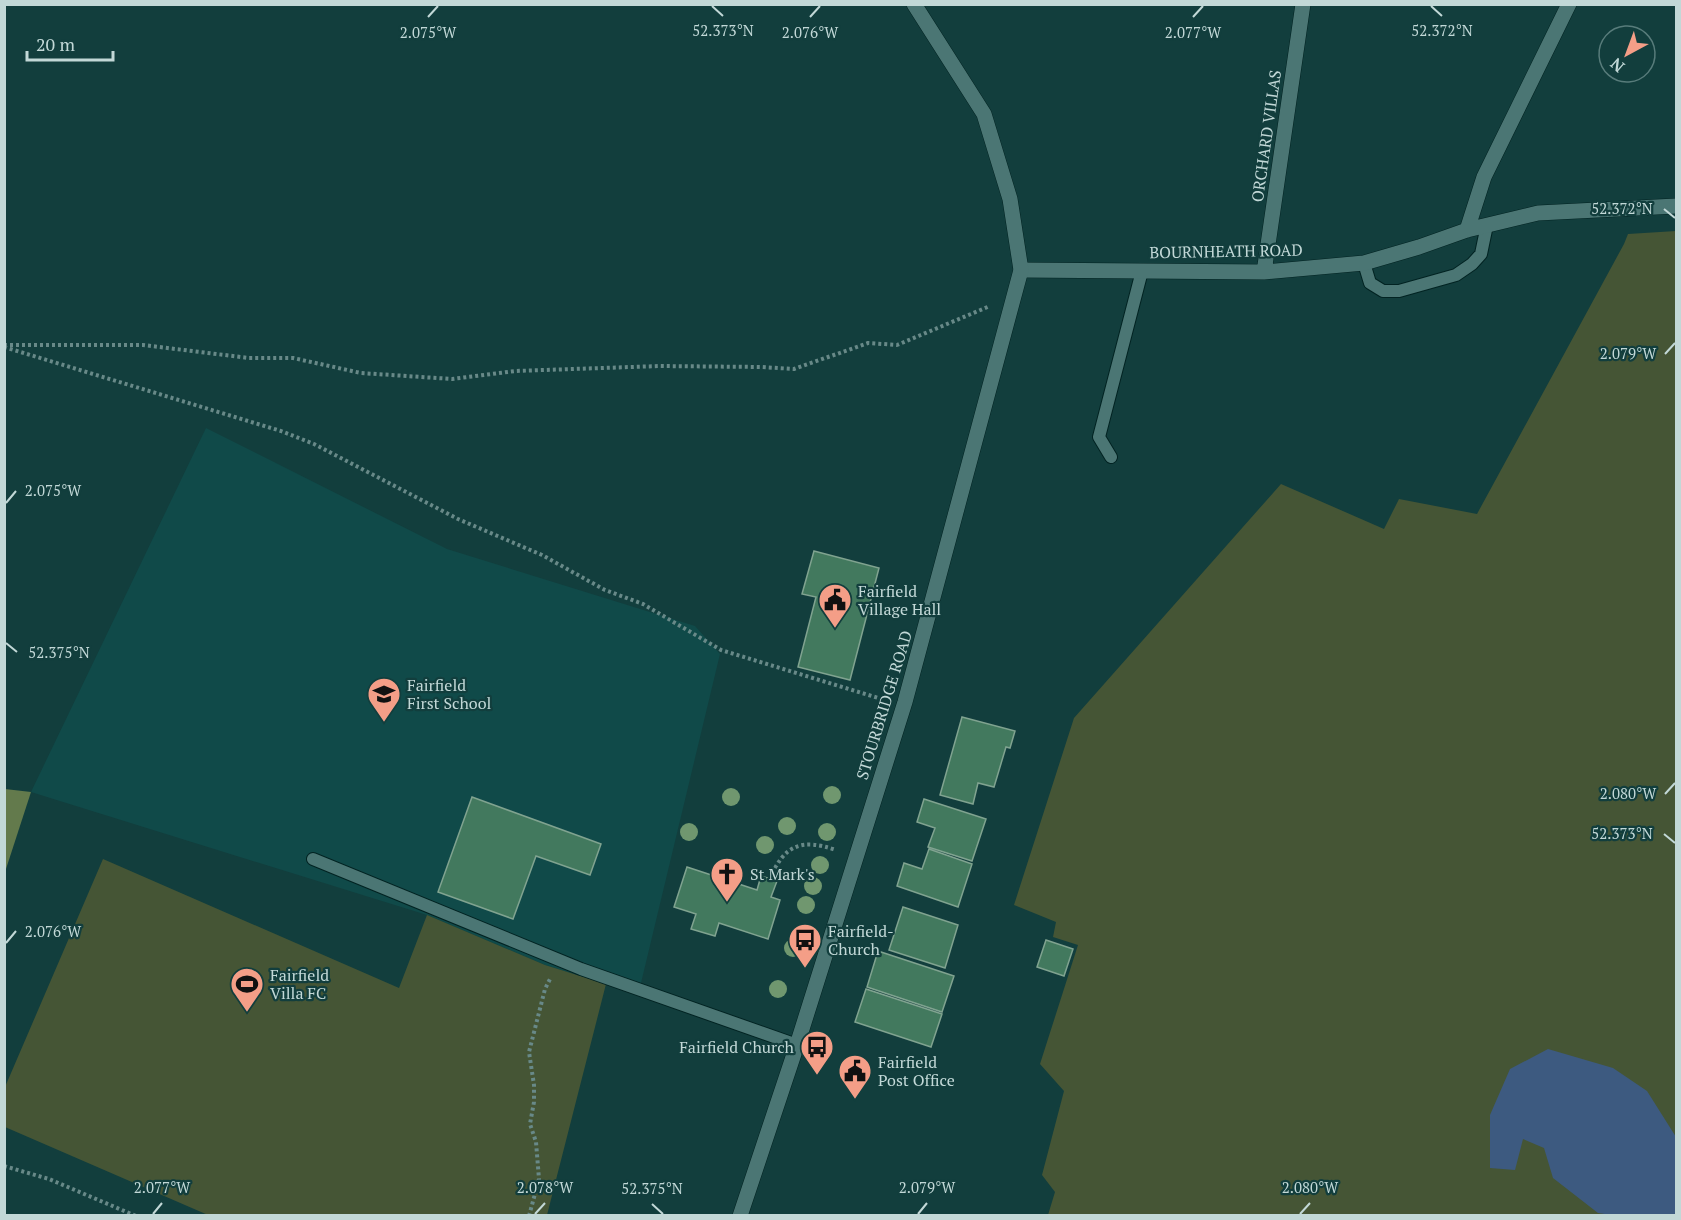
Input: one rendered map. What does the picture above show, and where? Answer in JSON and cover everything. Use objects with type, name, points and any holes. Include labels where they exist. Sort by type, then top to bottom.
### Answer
[{"type":"main road","name":"STOURBRIDGE ROAD","points":[[740,1215],[797,1046],[903,706],[1021,270],[1010,199],[984,114],[914,4]]},
{"type":"main road","name":"ORCHARD VILLAS","points":[[1264,272],[1303,4]]},
{"type":"main road","points":[[1467,230],[1484,177],[1569,4]]},
{"type":"main road","name":"BOURNHEATH ROAD","points":[[1021,270],[1264,272],[1364,263],[1467,230],[1539,213],[1677,206]]},
{"type":"lane","points":[[1364,263],[1370,283],[1383,291],[1399,291],[1456,275],[1472,264],[1481,254],[1487,225]]},
{"type":"lane","points":[[1111,457],[1099,437],[1142,271]]},
{"type":"lane","points":[[313,859],[581,969],[797,1046]]},
{"type":"path","points":[[4,346],[143,345],[249,358],[293,358],[361,373],[452,380],[515,371],[649,366],[794,369],[868,343],[897,345],[1014,295]]},
{"type":"path","points":[[4,346],[281,430],[314,444],[458,519],[542,555],[605,590],[643,604],[721,651],[903,706]]},
{"type":"path","points":[[770,879],[779,861],[792,848],[806,844],[819,844],[857,856]]},
{"type":"path","points":[[529,1215],[539,1179],[536,1142],[530,1125],[534,1085],[529,1052],[545,989],[555,968]]},
{"type":"path","points":[[4,1166],[49,1179],[136,1215]]},
{"type":"shaded area","name":"Fairfield First School","points":[[206,428],[447,549],[695,626],[720,654],[641,983],[606,984],[545,965],[427,915],[31,792]]},
{"type":"shaded area","points":[[1548,1049],[1613,1068],[1647,1091],[1676,1137],[1676,1215],[1618,1216],[1598,1213],[1553,1178],[1544,1148],[1523,1139],[1515,1170],[1490,1168],[1490,1115],[1510,1069]]},
{"type":"green space","points":[[1676,231],[1676,1215],[1048,1215],[1055,1192],[1042,1175],[1064,1091],[1040,1064],[1078,945],[1053,937],[1056,922],[1014,905],[1074,718],[1281,484],[1384,529],[1399,499],[1477,514],[1628,234]]},
{"type":"green space","points":[[4,789],[31,792],[5,872]]},
{"type":"green space","name":"Fairfield Villa FC","points":[[103,859],[399,988],[427,915],[545,965],[606,984],[547,1215],[208,1215],[5,1127],[5,1087]]},
{"type":"building","name":"Fairfield Village Hall","points":[[814,551],[879,568],[850,680],[798,667],[816,597],[802,594]]},
{"type":"building","points":[[962,717],[1015,731],[1010,748],[1006,747],[994,787],[978,783],[973,804],[940,795]]},
{"type":"building","points":[[472,797],[601,844],[590,875],[536,856],[513,919],[438,892]]},
{"type":"building","points":[[924,799],[986,819],[972,861],[928,847],[935,828],[917,822]]},
{"type":"building","points":[[929,849],[972,864],[958,907],[897,886],[904,863],[922,869]]},
{"type":"building","name":"St Mark's","points":[[687,867],[757,890],[761,876],[777,881],[771,897],[780,900],[768,939],[719,923],[715,936],[691,929],[696,914],[674,907]]},
{"type":"building","points":[[903,907],[958,925],[945,968],[889,950]]},
{"type":"building","points":[[1046,940],[1073,949],[1064,976],[1037,967]]},
{"type":"building","points":[[878,951],[954,976],[942,1012],[867,987]]},
{"type":"building","points":[[866,989],[942,1014],[931,1047],[855,1022]]},
{"type":"place","name":"Fairfield Village Hall","points":[[835,629]]},
{"type":"place","name":"Fairfield First School","points":[[384,723]]},
{"type":"place","name":"St Mark's","points":[[727,903]]},
{"type":"place","name":"Fairfield- Church","points":[[805,969]]},
{"type":"place","name":"Fairfield Villa FC","points":[[247,1013]]},
{"type":"place","name":"Fairfield Church","points":[[817,1076]]},
{"type":"place","name":"Fairfield Post Office","points":[[855,1100]]}]
